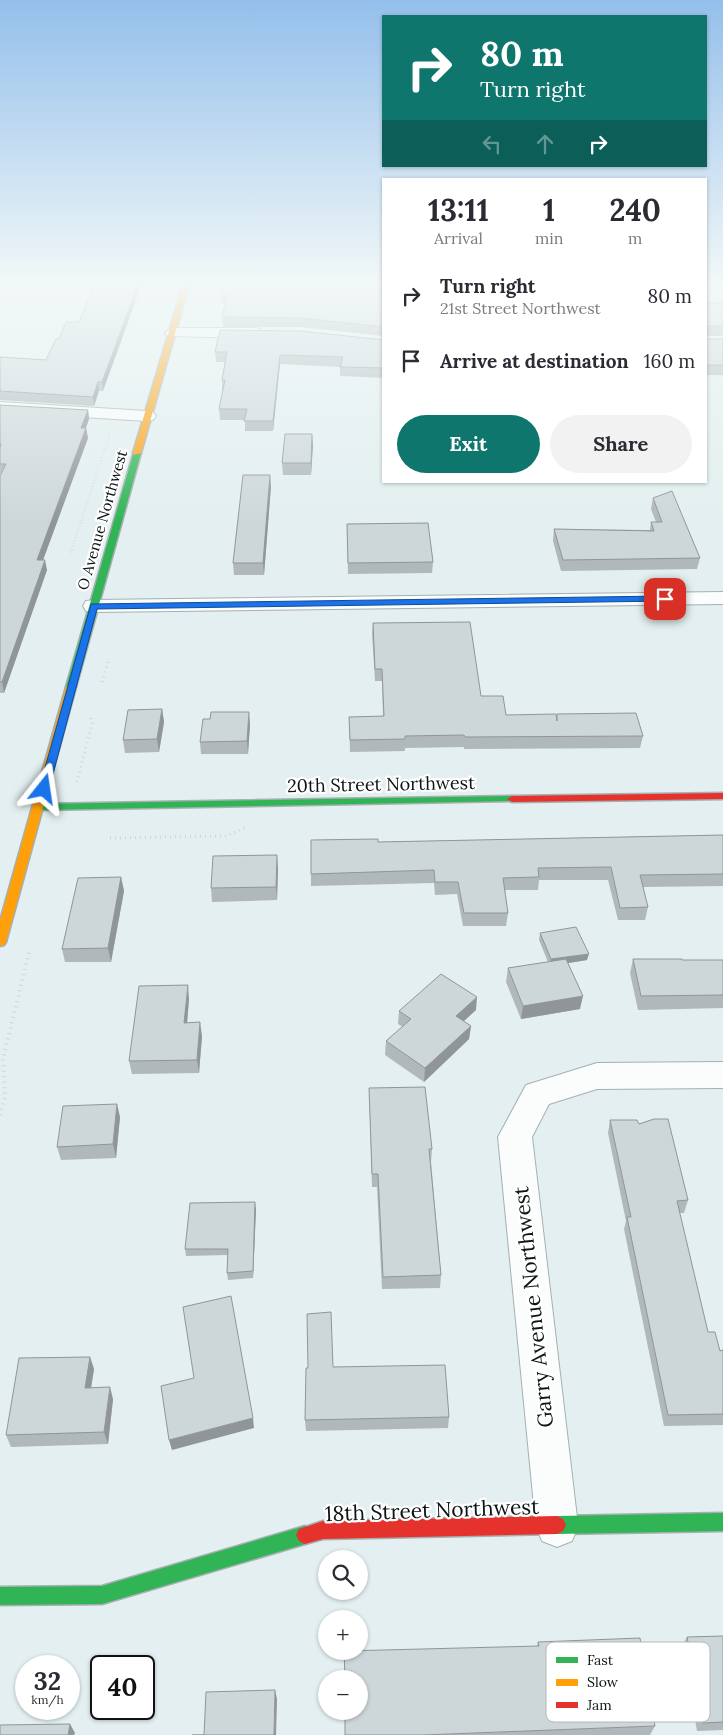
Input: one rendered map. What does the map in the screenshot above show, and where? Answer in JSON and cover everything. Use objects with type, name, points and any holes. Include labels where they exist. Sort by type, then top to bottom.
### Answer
[{"type":"street","name":"O Avenue Northwest","points":[[0,942],[147,416],[164,362]]},
{"type":"street","points":[[0,406],[147,416]]},
{"type":"street","points":[[94,606],[723,598]]},
{"type":"street","name":"20th Street Northwest","points":[[39,807],[723,796]]},
{"type":"street","name":"Garry Avenue Northwest","points":[[557,1526],[515,1137],[538,1094],[597,1076],[723,1075]]},
{"type":"street","name":"18th Street Northwest","points":[[0,1596],[102,1595],[324,1530],[723,1522]]},
{"type":"path","points":[[70,555],[112,429]]},
{"type":"path","points":[[0,1114],[5,1096],[3,1059],[31,947]]},
{"type":"building","points":[[0,362],[109,362],[102,382],[98,382],[93,397],[0,391]]},
{"type":"building","points":[[225,362],[279,362],[273,421],[244,421],[247,409],[219,409],[225,380],[222,380]]},
{"type":"building","points":[[342,362],[382,362],[382,368],[340,367]]},
{"type":"building","points":[[707,362],[723,362],[723,365],[707,365]]},
{"type":"building","points":[[0,405],[88,410],[81,428],[86,428],[37,560],[45,560],[2,682],[0,682],[0,476],[6,464],[0,464]]},
{"type":"building","points":[[285,434],[312,434],[311,463],[282,463]]},
{"type":"building","points":[[243,475],[270,475],[263,563],[233,563]]},
{"type":"building","points":[[672,491],[700,558],[563,560],[554,529],[654,531],[651,522],[662,522],[653,498]]},
{"type":"building","points":[[428,523],[433,562],[348,563],[347,524]]},
{"type":"building","points":[[470,622],[481,696],[503,696],[506,715],[556,714],[557,721],[557,714],[636,713],[643,736],[465,737],[464,735],[405,736],[405,739],[350,740],[349,717],[384,716],[382,669],[375,669],[373,623]]},
{"type":"building","points":[[162,709],[157,739],[123,740],[128,710]]},
{"type":"building","points":[[211,712],[249,712],[247,741],[200,742],[203,719],[210,719]]},
{"type":"building","points":[[723,835],[723,874],[640,875],[648,907],[620,908],[611,867],[538,868],[539,877],[503,878],[508,913],[464,913],[458,882],[435,882],[434,870],[311,874],[311,840],[378,839],[378,842]]},
{"type":"building","points":[[277,855],[276,887],[211,888],[213,856]]},
{"type":"building","points":[[121,877],[108,948],[62,949],[78,878]]},
{"type":"building","points":[[576,927],[589,954],[551,959],[540,933]]},
{"type":"building","points":[[566,959],[583,996],[523,1006],[508,968]]},
{"type":"building","points":[[633,959],[723,960],[723,995],[641,996]]},
{"type":"building","points":[[441,974],[477,997],[456,1016],[471,1026],[425,1068],[386,1041],[411,1019],[399,1011]]},
{"type":"building","points":[[188,985],[184,1023],[200,1022],[197,1060],[129,1061],[139,986]]},
{"type":"building","points":[[425,1087],[432,1149],[429,1149],[441,1275],[383,1277],[378,1174],[372,1174],[369,1088]]},
{"type":"building","points":[[117,1104],[113,1144],[57,1147],[63,1106]]},
{"type":"building","points":[[654,1119],[668,1119],[688,1200],[677,1201],[708,1332],[715,1332],[720,1351],[723,1350],[723,1414],[668,1415],[627,1217],[631,1217],[610,1120],[637,1120],[639,1124]]},
{"type":"building","points":[[255,1202],[253,1271],[227,1273],[228,1249],[185,1249],[190,1203]]},
{"type":"building","points":[[231,1296],[253,1418],[169,1440],[161,1386],[194,1378],[183,1307]]},
{"type":"building","points":[[331,1312],[333,1367],[445,1365],[449,1417],[305,1420],[306,1368],[308,1368],[307,1314]]},
{"type":"building","points":[[90,1357],[85,1388],[110,1387],[104,1432],[6,1435],[19,1358]]},
{"type":"building","points":[[723,1636],[723,1722],[703,1723],[703,1722],[710,1722],[710,1642],[688,1642],[687,1637]]},
{"type":"building","points":[[640,1638],[641,1642],[546,1642],[546,1722],[654,1722],[655,1726],[423,1735],[345,1735],[345,1720],[368,1720],[368,1670],[345,1670],[344,1660],[368,1660],[368,1650],[539,1646],[538,1642]]},
{"type":"building","points":[[275,1690],[274,1735],[204,1735],[206,1692]]},
{"type":"building","points":[[70,1724],[68,1735],[0,1735],[0,1725]]},
{"type":"traffic: fast","points":[[71,687],[137,453]]},
{"type":"traffic: fast","points":[[39,807],[512,799]]},
{"type":"traffic: fast","points":[[557,1525],[723,1522]]},
{"type":"traffic: fast","points":[[0,1596],[102,1595],[305,1535]]},
{"type":"traffic: slow","points":[[137,453],[163,362]]},
{"type":"traffic: slow","points":[[0,942],[71,687]]},
{"type":"traffic: jam","points":[[512,799],[723,796]]},
{"type":"traffic: jam","points":[[305,1535],[323,1530],[557,1525]]},
{"type":"route","points":[[44,789],[94,606],[665,599]]}]
